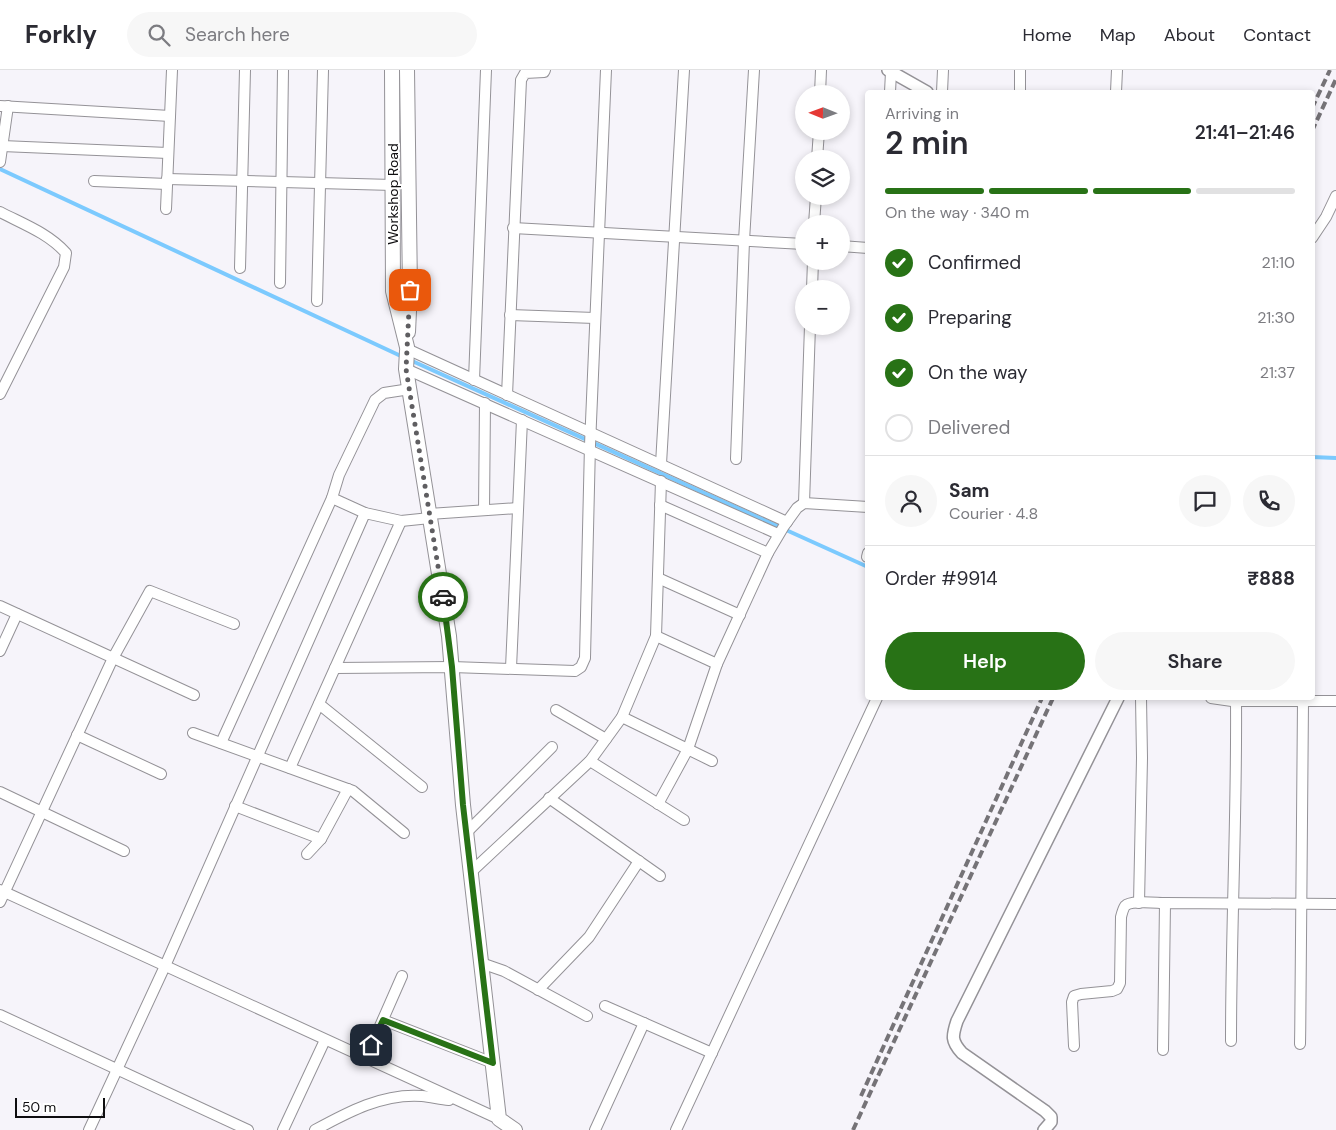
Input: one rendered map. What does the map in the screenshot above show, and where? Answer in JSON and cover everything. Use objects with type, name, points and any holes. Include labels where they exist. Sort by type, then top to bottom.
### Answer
[{"type":"main road","name":"Workshop Road","points":[[392,70],[393,291],[406,356],[449,636],[466,833],[499,1119]]},
{"type":"main road","name":"Workshop Road","points":[[406,356],[410,290],[407,70]]},
{"type":"main road","points":[[499,1119],[514,1130]]},
{"type":"street","points":[[166,209],[172,70]]},
{"type":"street","points":[[240,268],[245,70]]},
{"type":"street","points":[[280,284],[284,70]]},
{"type":"street","points":[[316,301],[323,70]]},
{"type":"street","points":[[474,380],[486,70]]},
{"type":"street","points":[[507,395],[521,80],[525,73],[544,72],[545,70]]},
{"type":"street","points":[[336,668],[452,667],[574,671],[581,667],[585,658],[590,441],[606,70]]},
{"type":"street","points":[[660,464],[684,70]]},
{"type":"street","points":[[736,459],[744,241],[754,70]]},
{"type":"street","points":[[821,85],[822,70]]},
{"type":"street","points":[[942,90],[943,70]]},
{"type":"street","points":[[1020,70],[1020,90]]},
{"type":"street","points":[[1116,90],[1117,70]]},
{"type":"street","points":[[890,90],[890,71],[923,90]]},
{"type":"street","points":[[0,162],[4,106],[170,116]]},
{"type":"street","points":[[2,146],[168,153]]},
{"type":"street","points":[[94,181],[242,181],[393,185]]},
{"type":"street","points":[[1315,234],[1326,218],[1335,199]]},
{"type":"street","points":[[0,212],[38,230],[60,246],[66,253],[64,266],[0,394]]},
{"type":"street","points":[[514,228],[795,244]]},
{"type":"street","points":[[850,247],[865,248]]},
{"type":"street","points":[[510,315],[596,318]]},
{"type":"street","points":[[804,503],[810,335]]},
{"type":"street","points":[[406,356],[474,380],[507,395],[661,482],[782,528]]},
{"type":"street","points":[[406,356],[485,403],[522,420],[660,464],[782,528]]},
{"type":"street","points":[[221,743],[332,498],[339,475],[375,400],[384,393],[410,389]]},
{"type":"street","points":[[484,510],[485,403]]},
{"type":"street","points":[[511,668],[522,420]]},
{"type":"street","points":[[471,872],[590,761],[622,717],[656,636],[661,482]]},
{"type":"street","points":[[332,498],[365,513],[401,521],[430,516],[518,508]]},
{"type":"street","points":[[658,804],[688,749],[717,664],[768,553],[782,528],[796,508],[804,503],[865,507]]},
{"type":"street","points":[[660,504],[768,553]]},
{"type":"street","points":[[89,1130],[365,513]]},
{"type":"street","points":[[290,768],[401,521]]},
{"type":"street","points":[[658,578],[740,615]]},
{"type":"street","points":[[234,624],[150,591],[113,658],[42,812],[1,895],[164,966],[499,1119]]},
{"type":"street","points":[[0,606],[194,695]]},
{"type":"street","points":[[0,651],[17,614]]},
{"type":"street","points":[[656,636],[717,664]]},
{"type":"street","points":[[676,1130],[876,700]]},
{"type":"street","points":[[1044,1130],[1051,1122],[1051,1117],[962,1053],[956,1046],[952,1034],[1000,933],[1117,700]]},
{"type":"street","points":[[1139,903],[1142,758],[1141,700]]},
{"type":"street","points":[[1228,700],[1336,701]]},
{"type":"street","points":[[1231,1041],[1236,701]]},
{"type":"street","points":[[1300,1044],[1303,701]]},
{"type":"street","points":[[319,704],[422,787]]},
{"type":"street","points":[[556,710],[606,739]]},
{"type":"street","points":[[622,717],[712,761]]},
{"type":"street","points":[[193,733],[354,791],[404,833]]},
{"type":"street","points":[[77,735],[161,774]]},
{"type":"street","points":[[466,833],[552,747]]},
{"type":"street","points":[[590,761],[684,820]]},
{"type":"street","points":[[308,854],[321,840],[348,789]]},
{"type":"street","points":[[0,792],[124,850]]},
{"type":"street","points":[[549,798],[660,876]]},
{"type":"street","points":[[235,806],[321,840]]},
{"type":"street","points":[[538,990],[589,937],[639,861]]},
{"type":"street","points":[[1163,1050],[1165,903]]},
{"type":"street","points":[[1074,1046],[1072,1002],[1074,996],[1112,991],[1117,989],[1120,983],[1121,917],[1124,907],[1128,904],[1336,904]]},
{"type":"street","points":[[482,963],[504,971],[587,1016]]},
{"type":"street","points":[[366,1058],[402,976]]},
{"type":"street","points":[[605,1006],[712,1052]]},
{"type":"street","points":[[0,1015],[248,1130]]},
{"type":"street","points":[[383,1020],[493,1063]]},
{"type":"street","points":[[596,1130],[644,1023]]},
{"type":"street","points":[[284,1130],[325,1040]]},
{"type":"street","points":[[315,1130],[350,1111],[382,1100],[420,1096],[460,1101]]},
{"type":"waterway","points":[[0,169],[403,357]]},
{"type":"waterway","points":[[410,360],[865,566]]},
{"type":"waterway","points":[[1315,457],[1336,458]]},
{"type":"railway","points":[[1315,102],[1330,70]]},
{"type":"railway","points":[[1315,124],[1336,79]]},
{"type":"railway","points":[[861,1096],[1041,700]]},
{"type":"railway","points":[[853,1130],[1052,700]]},
{"type":"way so far","points":[[410,290],[406,369],[443,597]]},
{"type":"route","points":[[371,1045],[383,1020],[493,1063],[463,805],[452,667],[443,597]]}]
